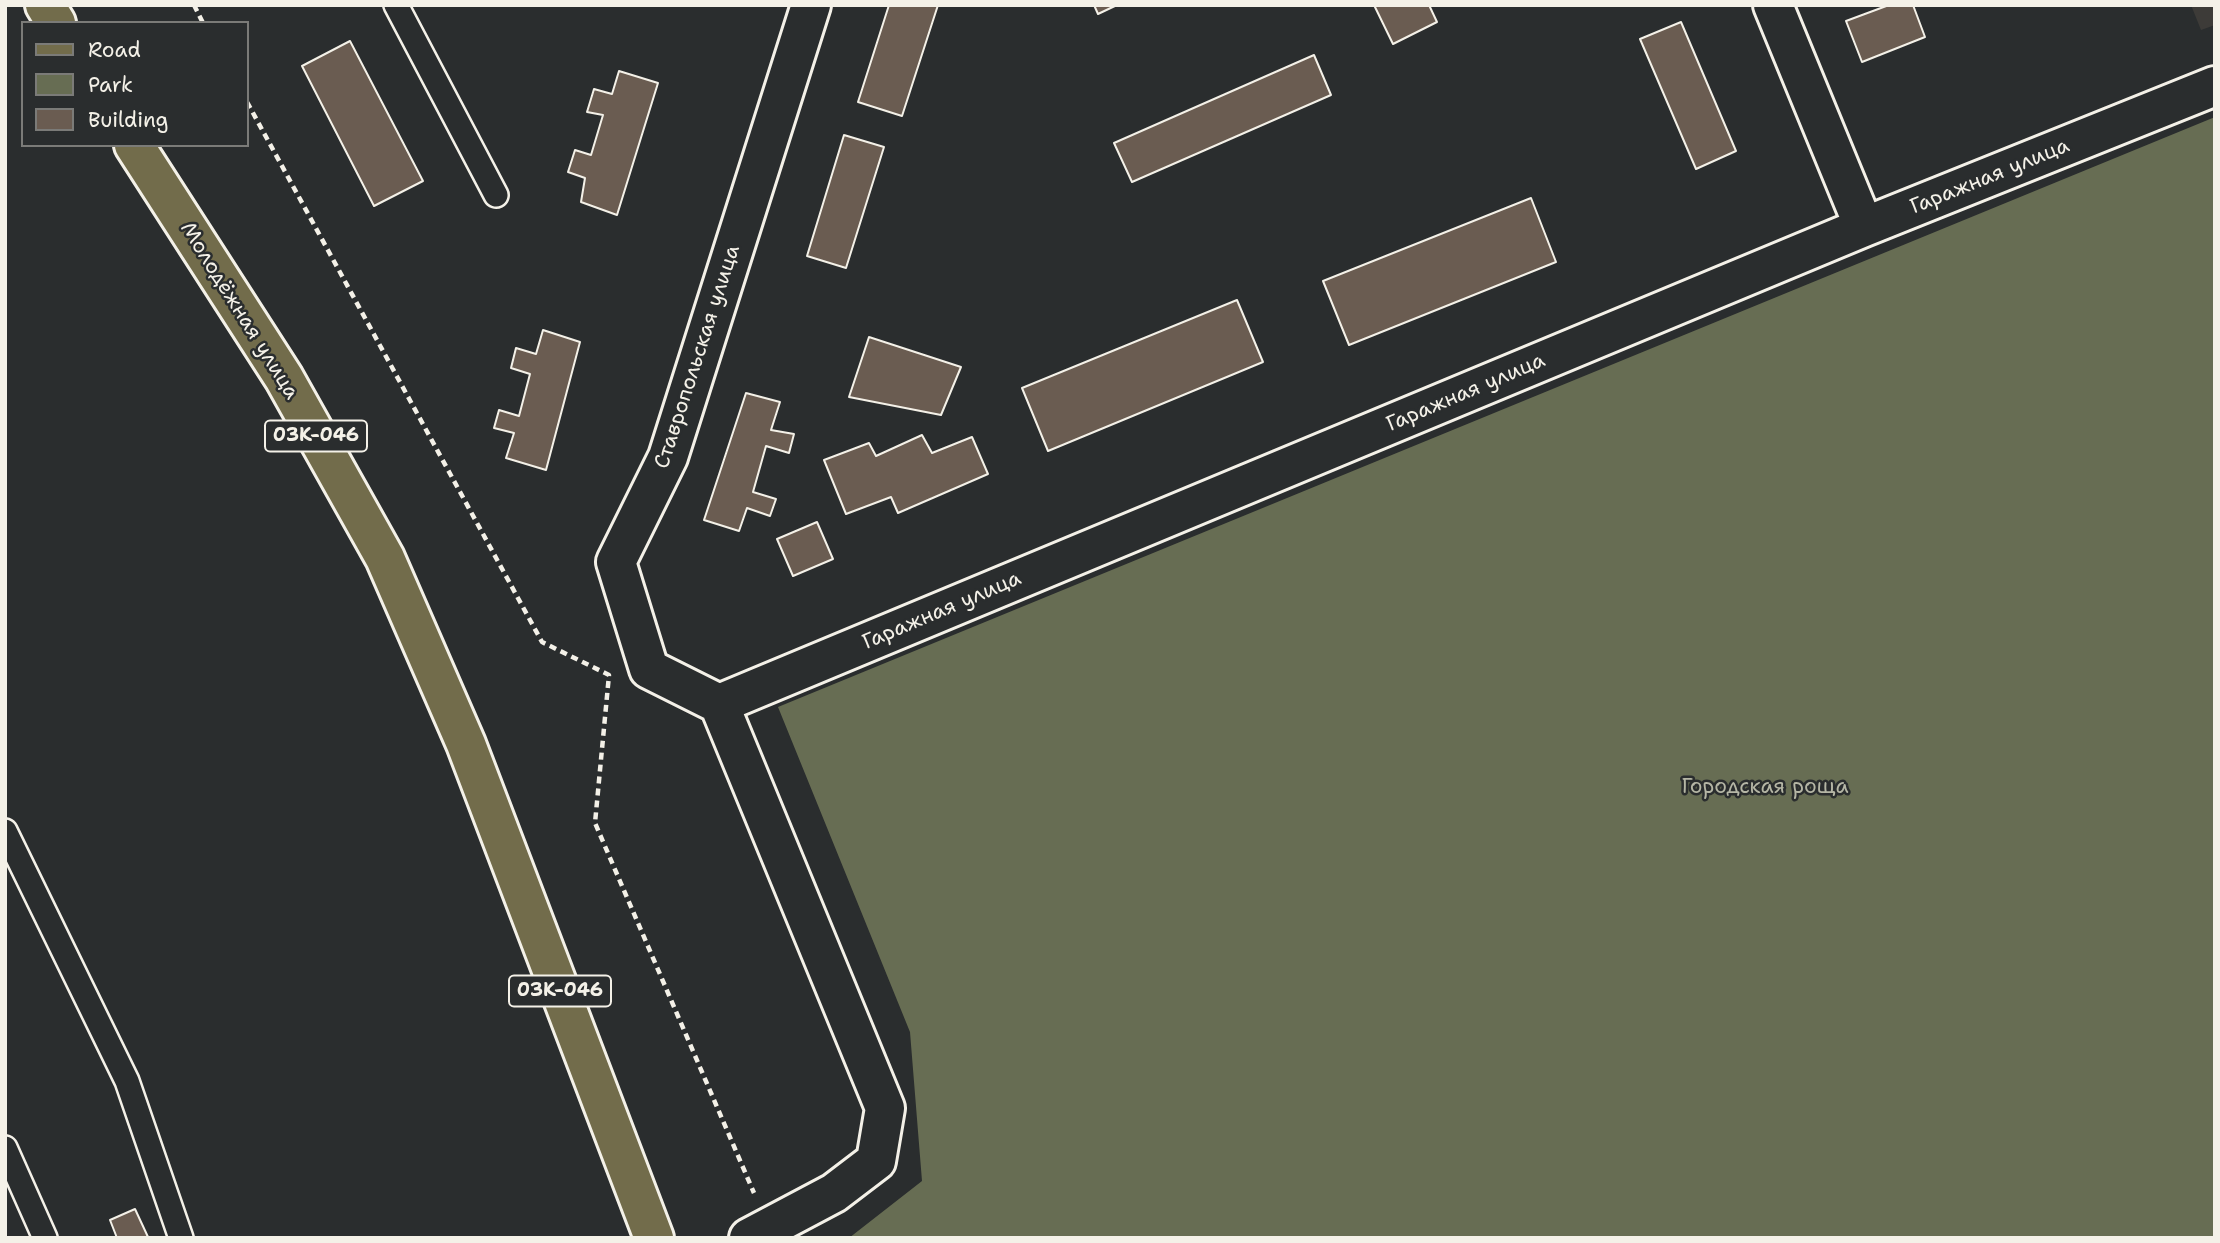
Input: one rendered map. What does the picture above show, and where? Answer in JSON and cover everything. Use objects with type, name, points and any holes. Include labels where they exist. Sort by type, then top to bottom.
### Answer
[{"type":"main road","points":[[45,5],[55,21]]},
{"type":"main road","name":"Молодёжная улица","points":[[136,147],[284,378],[385,558],[466,744],[654,1238]]},
{"type":"street","name":"Ставропольская улица","points":[[719,704],[649,669],[616,562],[668,457],[811,5]]},
{"type":"street","points":[[1773,5],[1864,227]]},
{"type":"street","name":"Гаражная улица","points":[[719,704],[1864,227],[2208,89]]},
{"type":"street","points":[[719,704],[885,1108],[876,1161],[834,1193],[759,1233]]},
{"type":"lane","points":[[396,5],[496,195]]},
{"type":"lane","points":[[5,831],[127,1082],[181,1238]]},
{"type":"lane","points":[[5,1148],[45,1238]]},
{"type":"path","points":[[194,5],[202,21]]},
{"type":"path","points":[[248,104],[542,642],[610,675],[595,823],[759,1233]]},
{"type":"shaded area","points":[[2191,5],[2215,5],[2215,25],[2201,30]]},
{"type":"green space","name":"Городская роща","points":[[2215,117],[2215,1238],[849,1238],[922,1181],[910,1032],[778,707]]},
{"type":"building","points":[[889,5],[938,5],[902,116],[858,102]]},
{"type":"building","points":[[1094,5],[1117,5],[1098,14]]},
{"type":"building","points":[[1374,5],[1429,5],[1437,22],[1393,44]]},
{"type":"building","points":[[1889,5],[1913,5],[1925,37],[1862,62],[1846,21]]},
{"type":"building","points":[[1681,22],[1736,151],[1696,169],[1640,39]]},
{"type":"building","points":[[350,41],[423,181],[374,206],[302,66]]},
{"type":"building","points":[[1314,55],[1331,95],[1132,182],[1114,143]]},
{"type":"building","points":[[619,71],[658,83],[617,215],[581,202],[585,178],[568,172],[575,150],[591,155],[603,115],[587,112],[594,89],[612,94]]},
{"type":"building","points":[[844,135],[884,147],[846,268],[807,256]]},
{"type":"building","points":[[1531,198],[1556,262],[1349,345],[1323,281]]},
{"type":"building","points":[[1237,300],[1263,362],[1048,451],[1022,388]]},
{"type":"building","points":[[543,330],[580,342],[546,470],[506,458],[514,433],[494,428],[499,410],[519,416],[530,374],[511,368],[516,348],[536,354]]},
{"type":"building","points":[[869,337],[961,367],[941,415],[849,397]]},
{"type":"building","points":[[746,393],[780,402],[771,430],[794,434],[789,453],[766,446],[753,492],[776,499],[770,516],[747,508],[739,531],[704,520]]},
{"type":"building","points":[[922,435],[932,453],[972,437],[988,474],[898,513],[891,497],[846,514],[824,460],[869,443],[876,456]]},
{"type":"building","points":[[817,522],[833,559],[793,576],[777,539]]},
{"type":"building","points":[[135,1209],[148,1237],[117,1238],[110,1220]]}]
